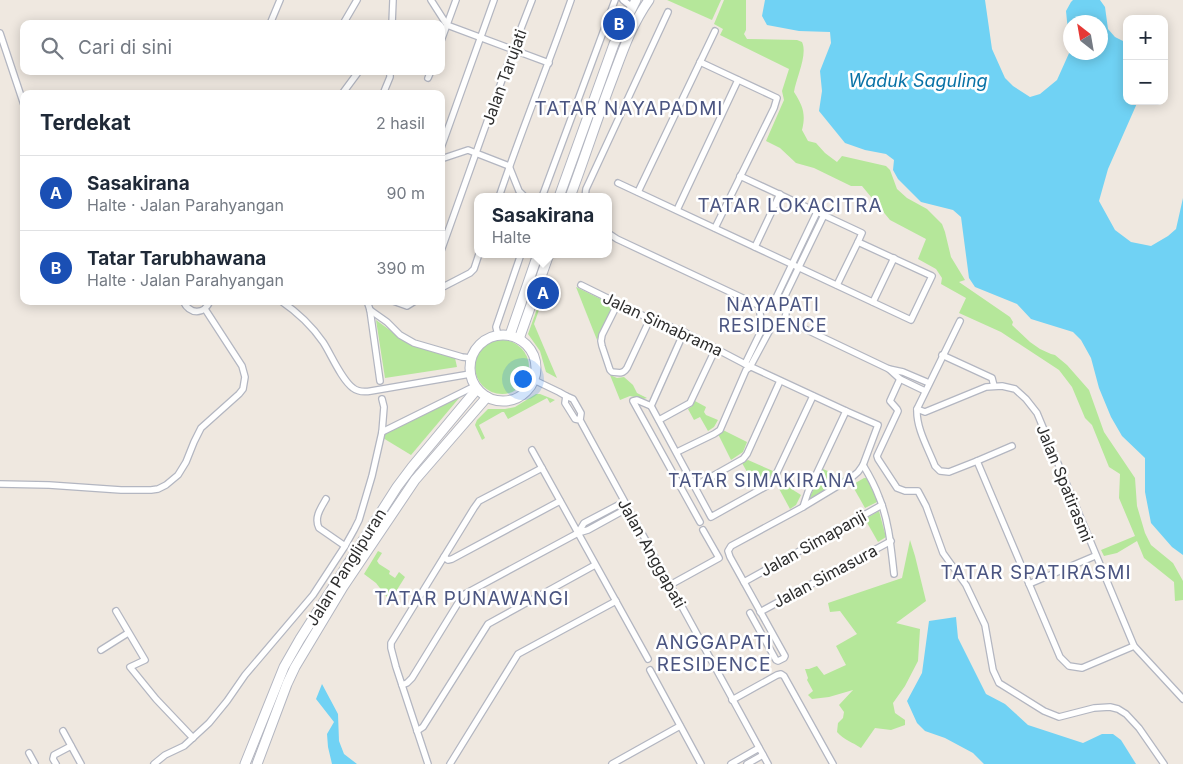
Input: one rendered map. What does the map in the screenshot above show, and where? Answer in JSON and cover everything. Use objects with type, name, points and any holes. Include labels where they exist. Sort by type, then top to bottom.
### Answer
[{"type":"main road","points":[[571,193],[603,102],[632,29],[649,0]]},
{"type":"main road","points":[[560,193],[614,44],[634,3]]},
{"type":"main road","points":[[594,99],[603,102]]},
{"type":"main road","points":[[510,335],[537,258]]},
{"type":"main road","points":[[520,338],[548,258]]},
{"type":"main road","points":[[498,335],[510,335],[520,338],[529,346],[535,356],[537,368],[534,380],[528,390],[518,398],[506,401],[488,398],[476,387],[470,374],[471,358],[477,347],[492,336],[498,335]]},
{"type":"main road","name":"Jalan Panglipuran","points":[[246,764],[281,672],[300,639],[397,487],[476,387]]},
{"type":"main road","name":"Jalan Panglipuran","points":[[256,764],[295,667],[339,594],[414,480],[488,398]]},
{"type":"street","points":[[272,20],[280,0]]},
{"type":"street","points":[[345,20],[357,0]]},
{"type":"street","points":[[392,20],[393,0]]},
{"type":"street","points":[[431,0],[444,20]]},
{"type":"street","points":[[445,30],[456,0]]},
{"type":"street","points":[[445,137],[494,0]]},
{"type":"street","name":"Jalan Tarujati","points":[[445,240],[532,0]]},
{"type":"street","points":[[499,193],[572,0]]},
{"type":"street","points":[[543,193],[615,0]]},
{"type":"street","points":[[622,0],[634,3]]},
{"type":"street","points":[[585,193],[586,188],[668,12]]},
{"type":"street","points":[[445,22],[447,25],[549,63]]},
{"type":"street","points":[[638,192],[715,31]]},
{"type":"street","points":[[0,33],[20,93]]},
{"type":"street","points":[[700,62],[777,98],[774,108],[715,228]]},
{"type":"street","points":[[345,90],[356,75]]},
{"type":"street","points":[[386,90],[389,75]]},
{"type":"street","points":[[676,210],[738,80]]},
{"type":"street","points":[[445,158],[468,150],[509,166],[521,193]]},
{"type":"street","points":[[740,176],[862,233],[837,285]]},
{"type":"street","points":[[618,182],[911,320],[932,276],[858,242]]},
{"type":"street","points":[[755,246],[780,194]]},
{"type":"street","points":[[775,300],[817,212]]},
{"type":"street","points":[[781,304],[824,215]]},
{"type":"street","points":[[612,237],[762,307]]},
{"type":"street","points":[[445,286],[466,276],[474,269],[478,258]]},
{"type":"street","points":[[498,335],[496,327],[521,258]]},
{"type":"street","points":[[873,302],[894,258]]},
{"type":"street","name":"Jalan Simabrama","points":[[581,285],[650,319],[684,332],[716,348],[747,367],[846,412],[878,424],[863,465]]},
{"type":"street","points":[[775,300],[785,309],[784,319],[779,324],[772,326],[765,323],[761,318],[760,310],[762,307],[767,302],[775,300]]},
{"type":"street","points":[[618,303],[601,341],[612,372],[621,373],[627,368],[650,319]]},
{"type":"street","points":[[185,305],[190,310],[199,311],[207,305]]},
{"type":"street","points":[[286,305],[304,319],[316,332],[346,381],[352,388],[357,390],[371,392],[470,374]]},
{"type":"street","points":[[368,305],[380,381]]},
{"type":"street","points":[[0,484],[146,490],[158,489],[172,480],[183,469],[201,428],[239,394],[244,383],[245,377],[242,366],[204,309]]},
{"type":"street","points":[[370,310],[387,322],[400,335],[414,342],[471,358]]},
{"type":"street","points":[[784,319],[889,369],[903,372],[929,383]]},
{"type":"street","points":[[960,321],[917,409],[918,423],[935,466],[940,471],[949,472],[1012,446]]},
{"type":"street","points":[[677,452],[720,430],[765,323]]},
{"type":"street","points":[[747,367],[772,326]]},
{"type":"street","points":[[651,406],[684,332]]},
{"type":"street","points":[[659,420],[690,402],[716,348]]},
{"type":"street","name":"Jalan Spatirasmi","points":[[942,355],[992,378],[994,386],[1014,389],[1026,399],[1037,414],[1134,646],[1183,699]]},
{"type":"street","points":[[889,369],[900,380],[925,391]]},
{"type":"street","name":"Jalan Anggapati","points":[[534,380],[566,396],[564,403],[573,417],[580,420],[768,764]]},
{"type":"street","points":[[900,380],[890,401],[898,411],[877,456],[897,488],[905,491],[918,491],[926,506],[943,553],[966,585],[985,625],[992,670],[999,683],[1044,711],[1060,717],[1094,708],[1110,707],[1118,709],[1126,714],[1139,728],[1164,764]]},
{"type":"street","points":[[695,486],[743,459],[780,381]]},
{"type":"street","points":[[917,409],[925,412],[986,387],[994,386]]},
{"type":"street","points":[[382,432],[476,387]]},
{"type":"street","points":[[700,522],[633,401],[637,400],[651,406],[711,517],[772,484],[813,396]]},
{"type":"street","points":[[154,764],[165,755],[184,746],[220,711],[246,675],[313,595],[345,546],[362,510],[372,476],[382,432],[384,407],[382,399]]},
{"type":"street","points":[[803,507],[808,492],[846,412]]},
{"type":"street","points":[[532,450],[648,659]]},
{"type":"street","points":[[977,461],[1060,657],[1069,666],[1082,668],[1134,646]]},
{"type":"street","points":[[750,613],[778,662],[785,656],[728,551],[731,546],[803,507],[851,478],[863,465],[879,495],[882,505],[890,541],[894,574]]},
{"type":"street","points":[[428,764],[402,685],[391,643],[479,502],[542,468]]},
{"type":"street","points":[[326,499],[316,518],[317,526],[345,546]]},
{"type":"street","points":[[444,557],[448,560],[452,559],[560,501]]},
{"type":"street","points":[[578,533],[584,523],[624,502]]},
{"type":"street","name":"Jalan Simapanji","points":[[744,582],[882,505]]},
{"type":"street","points":[[402,685],[412,678],[463,595],[628,508]]},
{"type":"street","points":[[670,585],[719,558],[703,530]]},
{"type":"street","name":"Jalan Simasura","points":[[760,612],[890,541]]},
{"type":"street","points":[[1029,584],[1095,556]]},
{"type":"street","points":[[417,731],[423,727],[488,624],[595,565]]},
{"type":"street","points":[[450,764],[518,654],[616,601]]},
{"type":"street","points":[[116,611],[145,660],[130,667],[156,699],[193,738]]},
{"type":"street","points":[[101,650],[128,633]]},
{"type":"street","points":[[650,670],[701,764]]},
{"type":"street","points":[[732,700],[781,674],[784,676],[833,764]]},
{"type":"street","points":[[612,764],[680,726]]},
{"type":"street","points":[[63,731],[81,764]]},
{"type":"street","points":[[56,764],[53,759],[54,755],[71,746]]},
{"type":"street","points":[[731,764],[759,748]]},
{"type":"street","points":[[29,753],[35,764]]},
{"type":"street","points":[[747,764],[763,755]]},
{"type":"green space","points":[[667,0],[721,0],[712,20]]},
{"type":"green space","points":[[724,0],[746,0],[746,30],[744,34],[747,39],[797,40],[802,42],[803,60],[794,92],[803,110],[802,130],[808,141],[816,143],[837,162],[842,156],[886,166],[890,170],[897,189],[907,198],[927,209],[942,224],[951,257],[965,280],[959,282],[1010,317],[1013,322],[1012,325],[1030,342],[1040,349],[1055,355],[1067,365],[1089,390],[1104,432],[1135,478],[1137,506],[1145,533],[1151,545],[1173,563],[1183,581],[1183,600],[1175,601],[1174,582],[1144,558],[1137,541],[1117,553],[1104,556],[1101,550],[1135,536],[1119,498],[1120,474],[1109,467],[1092,425],[1085,418],[1072,387],[1059,370],[1001,332],[959,313],[966,298],[941,284],[942,278],[936,269],[918,259],[926,239],[890,220],[862,186],[851,186],[814,168],[796,163],[780,148],[766,141],[784,100],[782,91],[789,69],[720,35],[723,29],[714,24]]},
{"type":"green space","points":[[576,287],[613,305],[597,340]]},
{"type":"green space","points":[[542,295],[544,296],[534,324],[557,378],[546,372],[540,351],[528,334]]},
{"type":"green space","points":[[376,320],[406,342],[455,358],[457,367],[385,378]]},
{"type":"green space","points":[[502,340],[512,342],[521,348],[527,357],[529,367],[527,377],[521,386],[512,392],[502,394],[492,392],[483,386],[477,377],[475,367],[477,357],[483,348],[492,342]]},
{"type":"green space","points":[[610,375],[617,378],[624,377],[633,385],[637,393],[647,398],[630,396],[620,400]]},
{"type":"green space","points":[[536,394],[555,400],[550,403],[547,398],[508,419],[504,412],[502,412],[479,425],[485,438],[482,440],[475,425],[477,420],[488,409],[515,407]]},
{"type":"green space","points":[[459,396],[411,455],[383,438],[384,433]]},
{"type":"green space","points":[[695,401],[706,407],[704,412],[706,415],[718,420],[714,427],[708,431],[700,417],[694,420],[688,409]]},
{"type":"green space","points":[[723,430],[747,442],[743,452],[731,460],[718,434]]},
{"type":"green space","points":[[748,460],[773,471],[769,480],[756,488],[742,463]]},
{"type":"green space","points":[[823,469],[846,479],[809,499]]},
{"type":"green space","points":[[867,478],[877,500],[877,502],[865,508],[852,485]]},
{"type":"green space","points":[[779,481],[801,495],[796,505],[790,509],[777,485]]},
{"type":"green space","points":[[879,511],[886,537],[878,542],[865,519]]},
{"type":"green space","points":[[910,540],[926,601],[896,623],[920,629],[918,661],[905,686],[893,703],[895,713],[905,720],[905,725],[891,730],[875,728],[861,748],[837,732],[838,723],[843,718],[844,712],[839,705],[853,690],[829,697],[812,699],[808,695],[813,691],[807,680],[805,669],[817,666],[824,675],[846,665],[836,646],[857,634],[840,611],[830,612],[828,603],[902,578]]},
{"type":"green space","points":[[378,551],[382,553],[377,561],[390,571],[389,574],[395,578],[399,572],[405,577],[390,601],[376,583],[364,574]]},
{"type":"water","name":"Waduk Saguling","points":[[765,0],[985,0],[992,49],[1005,78],[1013,86],[1030,97],[1040,94],[1057,80],[1066,60],[1108,60],[1108,29],[1115,37],[1123,41],[1123,105],[1136,105],[1108,169],[1099,201],[1115,230],[1131,242],[1151,246],[1176,229],[1183,198],[1183,555],[1172,547],[1151,523],[1145,492],[1145,458],[1122,436],[1111,417],[1099,388],[1091,358],[1081,340],[1073,332],[1031,319],[1017,304],[975,287],[969,278],[961,217],[953,210],[921,202],[898,179],[893,170],[894,160],[886,154],[865,150],[845,143],[819,111],[822,91],[820,71],[831,43],[830,32],[799,31],[767,25],[762,16]]},
{"type":"water","name":"Waduk Saguling","points":[[1073,0],[1100,0],[1105,7],[1106,15],[1066,15],[1066,11]]},
{"type":"water","points":[[956,617],[958,638],[986,694],[1005,704],[1028,725],[1083,743],[1102,734],[1113,734],[1121,740],[1136,764],[984,764],[973,753],[945,738],[925,731],[917,723],[907,701],[922,673],[929,621]]},
{"type":"water","points":[[322,684],[338,714],[339,741],[344,754],[357,764],[332,764],[327,734],[334,722],[316,699]]},
{"type":"place","name":"Tatar Tarubhawana","points":[[619,24]]},
{"type":"place","name":"Sasakirana","points":[[543,293]]},
{"type":"district","name":"TATAR NAYAPADMI","points":[[629,108]]},
{"type":"district","name":"TATAR LOKACITRA","points":[[790,205]]},
{"type":"district","name":"NAYAPATI RESIDENCE","points":[[773,314]]},
{"type":"district","name":"TATAR SIMAKIRANA","points":[[762,480]]},
{"type":"district","name":"TATAR SPATIRASMI","points":[[1036,572]]},
{"type":"district","name":"TATAR PUNAWANGI","points":[[472,598]]},
{"type":"district","name":"ANGGAPATI RESIDENCE","points":[[714,653]]}]
